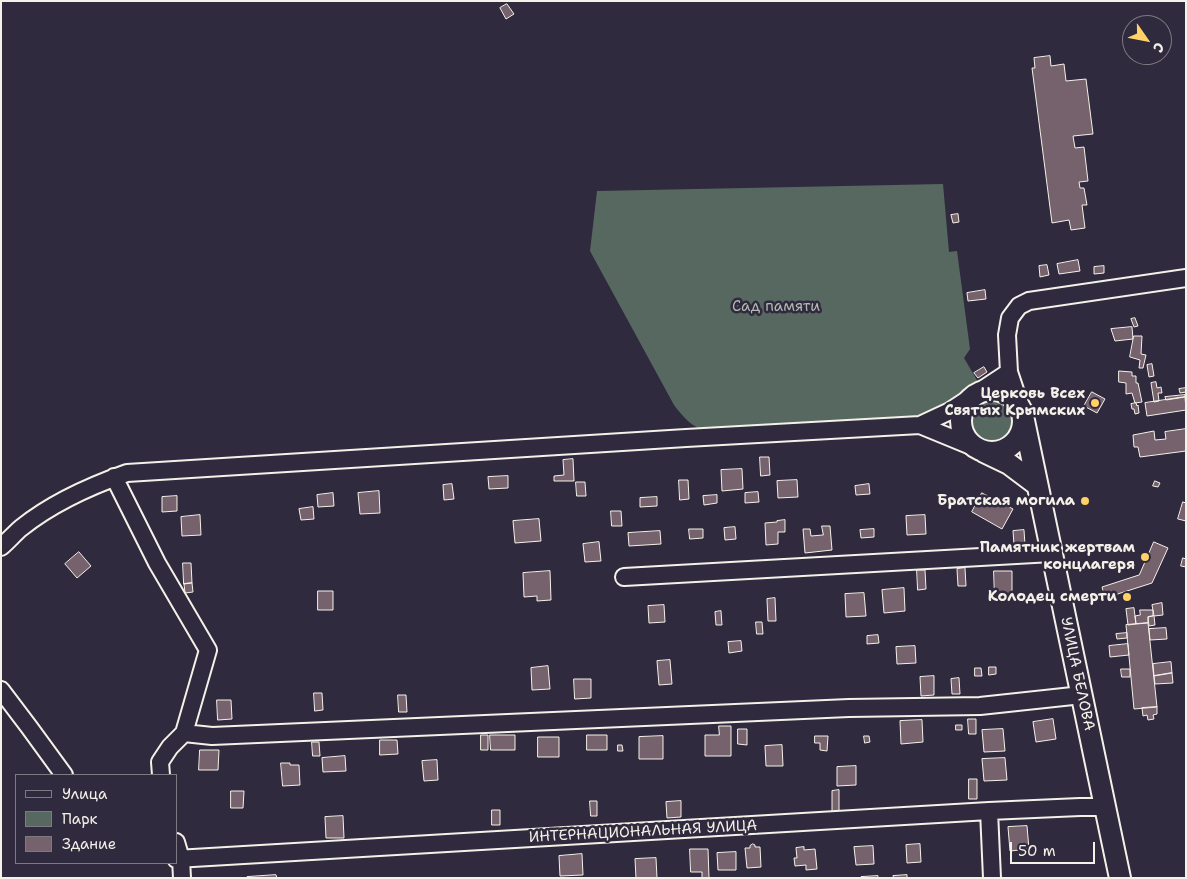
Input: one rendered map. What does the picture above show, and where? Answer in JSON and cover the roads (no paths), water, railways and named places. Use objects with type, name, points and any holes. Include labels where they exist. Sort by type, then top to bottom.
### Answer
[{"type":"main road","points":[[976,448],[983,451],[998,452],[1011,446],[1017,440],[1023,426],[1023,419],[1019,404],[1014,398],[993,389],[978,392],[972,396],[963,408],[960,423],[962,431],[965,438],[976,448],[1009,464],[1037,484]]},
{"type":"main road","name":"УЛИЦА БЕЛОВА","points":[[1022,412],[1120,878]]},
{"type":"street","points":[[1022,412],[1009,372],[1007,335],[1010,318],[1019,306],[1029,301],[1186,278]]},
{"type":"street","points":[[1,547],[21,528],[41,513],[69,497],[127,473],[920,425],[950,410],[1009,372]]},
{"type":"street","points":[[920,425],[976,448]]},
{"type":"street","points":[[114,477],[157,562],[208,650],[184,733],[170,747],[160,762],[161,774]]},
{"type":"street","points":[[624,577],[1052,553]]},
{"type":"street","points":[[1,690],[63,774]]},
{"type":"street","points":[[184,733],[212,736],[849,708],[980,706],[1082,696]]},
{"type":"street","name":"ИНТЕРНАЦИОНАЛЬНАЯ УЛИЦА","points":[[178,859],[989,811],[1104,807]]},
{"type":"street","points":[[989,811],[992,878]]},
{"type":"street","points":[[178,859],[182,878]]},
{"type":"place","name":"Церковь Всех Святых Крымских","points":[[1095,403]]},
{"type":"place","name":"Братская могила","points":[[1085,501]]},
{"type":"place","name":"Памятник жертвам концлагеря","points":[[1145,557]]},
{"type":"place","name":"Колодец смерти","points":[[1127,597]]},
{"type":"park label","name":"Сад памяти","points":[[776,307]]}]
